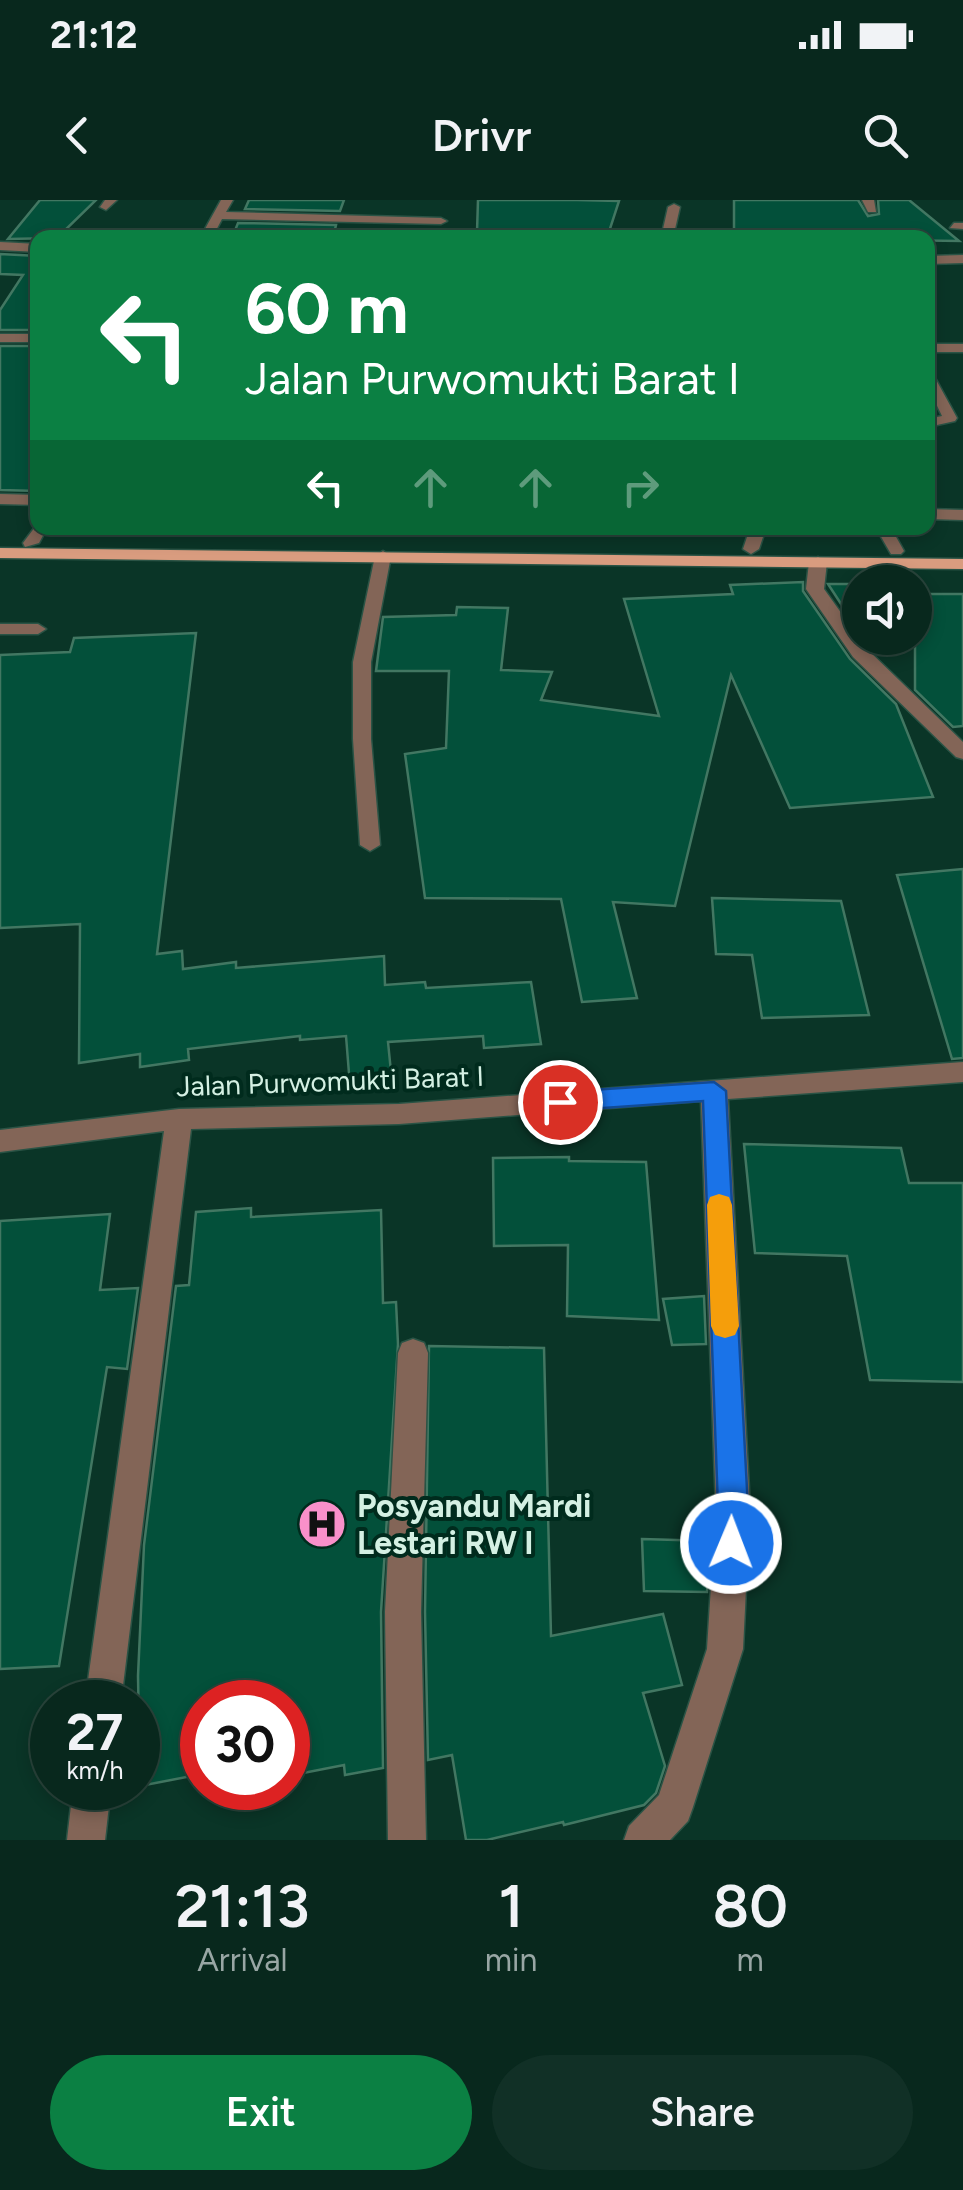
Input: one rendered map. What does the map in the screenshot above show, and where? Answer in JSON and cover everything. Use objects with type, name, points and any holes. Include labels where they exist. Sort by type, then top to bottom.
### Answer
[{"type":"main road","points":[[0,542],[35,535],[963,564]]},
{"type":"main road","points":[[0,553],[383,556],[751,549],[963,551]]},
{"type":"street","points":[[211,230],[227,200]]},
{"type":"street","points":[[669,230],[674,207]]},
{"type":"street","points":[[219,215],[444,215],[437,230]]},
{"type":"street","points":[[0,246],[30,248]]},
{"type":"street","points":[[935,260],[963,259]]},
{"type":"street","points":[[0,338],[30,338]]},
{"type":"street","points":[[935,348],[963,348]]},
{"type":"street","points":[[0,499],[30,500]]},
{"type":"street","points":[[935,514],[963,515]]},
{"type":"street","points":[[818,562],[815,589],[860,653],[959,744]]},
{"type":"street","name":"Jalan Purwomukti Barat I","points":[[0,1142],[179,1119],[399,1114],[963,1072]]},
{"type":"street","points":[[644,1840],[674,1807],[726,1648],[733,1508],[714,1091]]},
{"type":"street","points":[[107,1680],[179,1119]]},
{"type":"street","points":[[407,1840],[403,1612],[413,1352]]},
{"type":"street","points":[[86,1840],[89,1810]]},
{"type":"lane","points":[[935,389],[950,418],[935,421]]},
{"type":"lane","points":[[751,549],[756,535]]},
{"type":"lane","points":[[888,535],[896,550]]},
{"type":"lane","points":[[370,845],[362,739],[362,662],[383,556]]},
{"type":"lane","points":[[0,629],[38,629]]},
{"type":"building","points":[[40,200],[96,200],[65,230],[30,230],[30,239],[8,239]]},
{"type":"building","points":[[249,200],[344,200],[340,211],[245,209]]},
{"type":"building","points":[[478,200],[619,201],[610,230],[477,230]]},
{"type":"building","points":[[734,200],[858,200],[868,216],[879,214],[878,200],[909,200],[959,241],[935,241],[935,230],[734,230]]},
{"type":"building","points":[[238,223],[336,225],[335,230],[235,230]]},
{"type":"building","points":[[0,254],[30,256],[30,330],[0,330],[0,310],[23,275],[0,274]]},
{"type":"building","points":[[0,346],[30,346],[30,491],[0,490]]},
{"type":"building","points":[[803,582],[803,591],[842,647],[842,655],[847,655],[896,704],[933,797],[790,808],[731,675],[675,906],[613,902],[637,998],[582,1002],[561,899],[425,898],[405,754],[446,748],[449,671],[376,671],[383,617],[456,615],[457,607],[508,608],[501,670],[552,672],[541,700],[659,716],[624,599],[733,594],[730,585]]},
{"type":"building","points":[[828,584],[842,584],[842,605]]},
{"type":"building","points":[[932,594],[963,594],[963,726],[953,727],[915,690],[915,655],[932,655]]},
{"type":"building","points":[[196,633],[157,954],[182,951],[183,969],[236,962],[236,968],[384,956],[385,985],[425,982],[426,988],[531,982],[541,1044],[484,1048],[483,1036],[388,1042],[392,1082],[350,1086],[346,1036],[300,1040],[300,1036],[188,1049],[189,1060],[140,1067],[140,1054],[79,1063],[80,924],[0,928],[0,655],[70,652],[74,638]]},
{"type":"building","points":[[963,869],[963,1058],[952,1059],[897,875]]},
{"type":"building","points":[[712,898],[841,901],[869,1015],[762,1018],[752,955],[716,954]]},
{"type":"building","points":[[744,1144],[901,1148],[909,1183],[963,1183],[963,1382],[870,1380],[847,1256],[755,1253]]},
{"type":"building","points":[[569,1157],[569,1161],[646,1162],[659,1320],[567,1316],[568,1245],[494,1246],[493,1158]]},
{"type":"building","points":[[251,1208],[251,1217],[381,1210],[383,1303],[396,1302],[398,1344],[381,1612],[383,1768],[345,1775],[344,1765],[310,1772],[310,1680],[180,1680],[180,1778],[160,1782],[160,1680],[138,1680],[144,1545],[176,1286],[189,1285],[196,1212]]},
{"type":"building","points":[[110,1214],[100,1290],[138,1288],[127,1369],[107,1367],[59,1666],[0,1669],[0,1221]]},
{"type":"building","points":[[704,1296],[706,1344],[672,1345],[663,1299]]},
{"type":"building","points":[[429,1346],[544,1348],[551,1636],[663,1614],[682,1685],[643,1693],[665,1766],[656,1793],[644,1805],[564,1825],[563,1822],[487,1840],[466,1840],[452,1755],[428,1760],[425,1612]]},
{"type":"building","points":[[642,1539],[710,1541],[707,1592],[644,1591]]},
{"type":"slow traffic","points":[[719,1205],[725,1326]]},
{"type":"place","name":"Posyandu Mardi Lestari RW I","points":[[322,1524]]},
{"type":"route","points":[[560,1102],[714,1091],[733,1508],[731,1543]]}]
